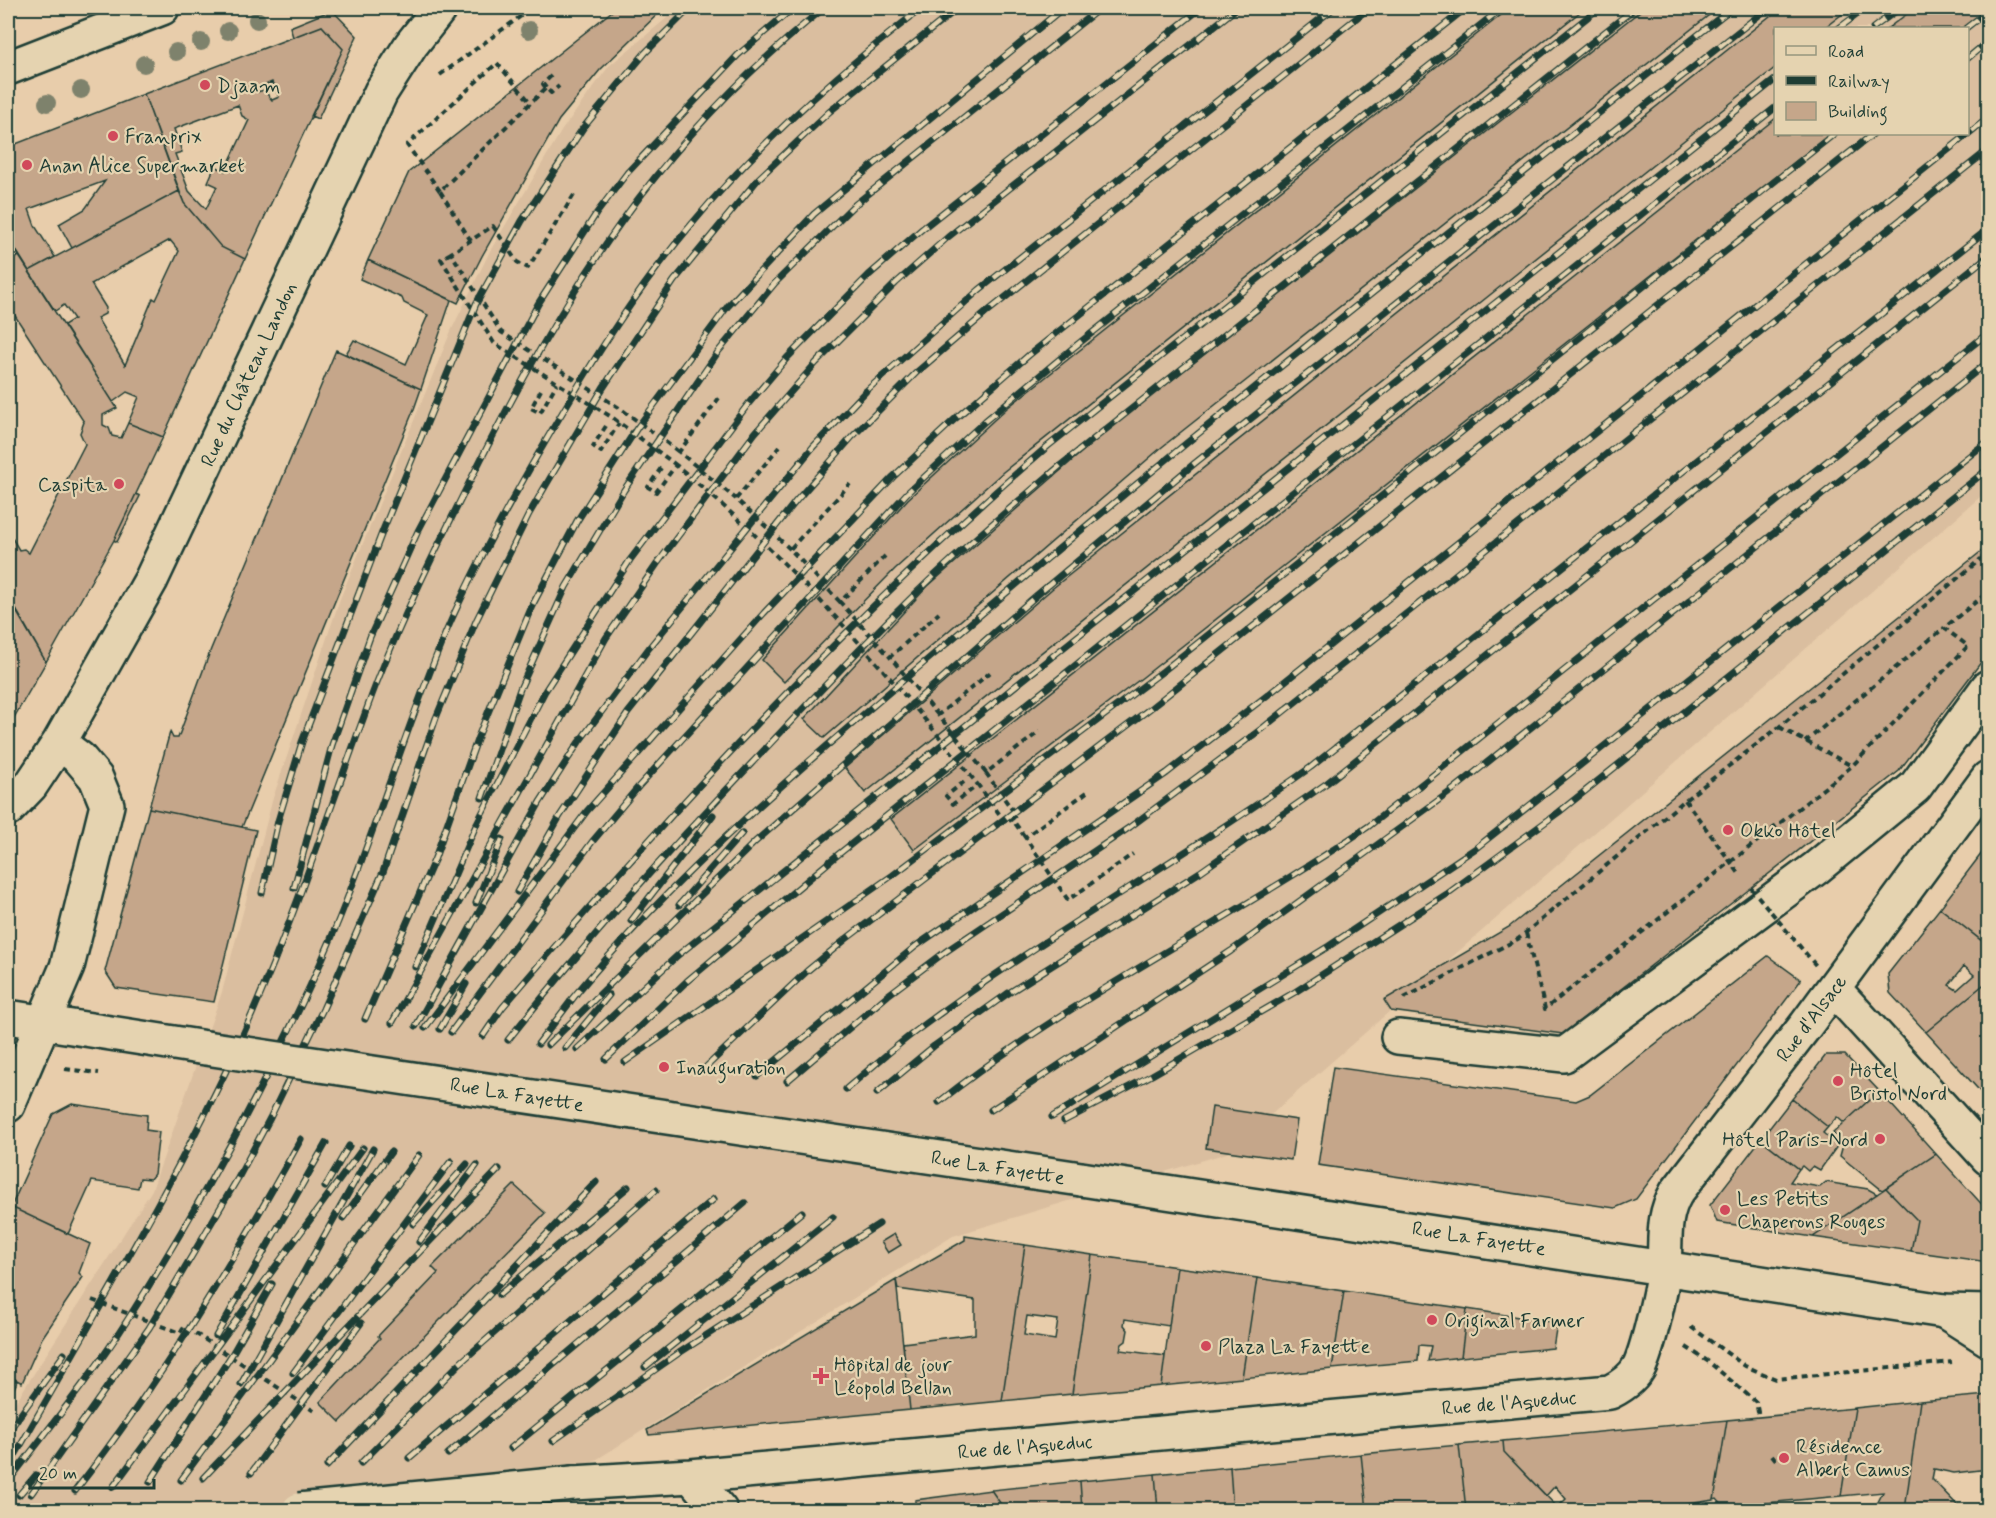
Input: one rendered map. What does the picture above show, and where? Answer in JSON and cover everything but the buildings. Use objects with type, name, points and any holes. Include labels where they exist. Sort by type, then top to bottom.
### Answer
[{"type":"street","name":"Rue du Château Landon","points":[[8,809],[31,785],[59,743],[151,580],[381,92],[411,45],[440,8]]},
{"type":"street","points":[[8,68],[156,9]]},
{"type":"street","points":[[1398,1037],[1564,1055],[1816,868],[1915,788],[1989,687]]},
{"type":"street","points":[[8,1105],[67,967],[107,805],[96,778],[79,758],[59,743]]},
{"type":"street","name":"Rue d'Alsace","points":[[1664,1267],[1664,1226],[1668,1206],[1676,1193],[1826,978],[1989,778]]},
{"type":"street","points":[[1826,978],[1989,1158]]},
{"type":"street","name":"Rue La Fayette","points":[[8,1017],[1944,1311],[1989,1312]]},
{"type":"street","name":"Rue de l'Aqueduc","points":[[298,1510],[520,1499],[573,1483],[691,1476],[1610,1392],[1621,1386],[1640,1365],[1664,1267]]},
{"type":"street","points":[[1944,1311],[1989,1339]]},
{"type":"street","points":[[691,1476],[720,1510]]},
{"type":"path","points":[[437,76],[532,8]]},
{"type":"path","points":[[471,241],[440,191],[407,145],[497,63],[531,103]]},
{"type":"path","points":[[551,76],[543,84],[546,88],[551,93],[559,86]]},
{"type":"path","points":[[440,191],[546,88]]},
{"type":"path","points":[[451,253],[501,332],[621,409],[680,452],[790,549],[890,657],[986,773],[1016,815],[1012,819],[1006,823],[881,664],[781,557],[676,465],[619,423],[494,343],[441,260],[451,253],[471,241],[493,226],[517,262],[528,268],[574,195]]},
{"type":"path","points":[[541,390],[531,408],[540,413],[557,383]]},
{"type":"path","points":[[680,452],[719,398]]},
{"type":"path","points":[[606,426],[593,446],[601,452],[619,423]]},
{"type":"path","points":[[736,499],[780,446]]},
{"type":"path","points":[[661,468],[648,487],[656,492],[676,465]]},
{"type":"path","points":[[790,549],[850,484]]},
{"type":"path","points":[[1395,1003],[1526,933],[1684,800],[1779,727],[1989,553]]},
{"type":"path","points":[[840,602],[885,556]]},
{"type":"path","points":[[1805,741],[1989,592]]},
{"type":"path","points":[[890,657],[939,613]]},
{"type":"path","points":[[1526,933],[1545,1009],[1851,766],[1968,646],[1944,628]]},
{"type":"path","points":[[938,715],[992,671]]},
{"type":"path","points":[[1779,727],[1851,766]]},
{"type":"path","points":[[986,773],[1040,731]]},
{"type":"path","points":[[964,782],[946,796],[953,804],[978,785]]},
{"type":"path","points":[[1025,837],[1087,792]]},
{"type":"path","points":[[1684,800],[1750,888],[1826,978]]},
{"type":"path","points":[[1012,819],[1068,900],[1133,854]]},
{"type":"path","points":[[92,1300],[180,1333],[184,1326],[314,1411]]},
{"type":"path","points":[[1654,1307],[1680,1319],[1745,1366],[1776,1378],[1956,1361]]},
{"type":"path","points":[[1684,1346],[1709,1362],[1756,1402],[1758,1417]]},
{"type":"path","points":[[1772,1455],[1776,1460]]},
{"type":"shaded area","points":[[679,8],[1988,8],[1988,490],[1227,1153],[953,1236],[516,1510],[8,1510],[8,1414],[152,1190],[222,992],[273,798],[340,599],[451,331],[490,251],[562,130],[609,66]]},
{"type":"railway","points":[[262,893],[278,821],[302,742],[383,530],[476,304],[522,221],[583,128],[645,53],[690,8]]},
{"type":"railway","points":[[294,888],[332,745],[370,637],[418,531],[538,304],[596,214],[627,173],[738,55],[793,8]]},
{"type":"railway","points":[[8,1468],[136,1243],[226,1071],[286,932],[375,687],[397,634],[471,479],[543,344],[621,222],[664,166],[712,111],[765,59],[824,8]]},
{"type":"railway","points":[[8,1482],[85,1382],[128,1319],[178,1238],[247,1113],[290,1029],[329,943],[364,854],[428,676],[457,607],[481,557],[564,409],[633,301],[671,250],[717,195],[830,83],[922,8]]},
{"type":"railway","points":[[31,1494],[149,1328],[238,1178],[270,1118],[323,1009],[383,872],[436,718],[476,621],[529,514],[603,388],[674,281],[759,178],[829,112],[958,8]]},
{"type":"railway","points":[[365,1019],[435,858],[478,737],[532,606],[577,521],[637,428],[728,306],[814,214],[1063,8]]},
{"type":"railway","points":[[482,798],[520,689],[566,587],[624,490],[718,352],[775,283],[852,207],[1100,8]]},
{"type":"railway","points":[[415,967],[477,823],[545,691],[630,560],[749,403],[787,358],[869,275],[922,229],[1201,8]]},
{"type":"railway","points":[[392,1023],[606,638],[657,564],[755,433],[816,363],[896,283],[948,237],[1237,8]]},
{"type":"railway","points":[[416,1026],[540,802],[579,742],[649,648],[813,447],[866,391],[979,290],[1334,8]]},
{"type":"railway","points":[[517,892],[560,816],[628,713],[796,501],[852,437],[917,372],[987,312],[1369,8]]},
{"type":"railway","points":[[425,1028],[587,811],[764,613],[893,477],[956,418],[1029,355],[1466,8]]},
{"type":"railway","points":[[451,1032],[592,842],[639,786],[907,493],[985,421],[1073,348],[1502,8]]},
{"type":"railway","points":[[483,1036],[502,1008],[566,934],[764,716],[833,646],[974,511],[1048,446],[1599,8]]},
{"type":"railway","points":[[508,1040],[626,899],[688,831],[845,665],[940,570],[1061,465],[1635,8]]},
{"type":"railway","points":[[571,1000],[617,947],[715,847],[766,799],[872,707],[1072,538],[1259,385],[1732,8]]},
{"type":"railway","points":[[548,1045],[755,842],[1037,595],[1195,463],[1768,8]]},
{"type":"railway","points":[[1840,27],[1866,8]]},
{"type":"railway","points":[[1874,27],[1900,8]]},
{"type":"railway","points":[[1967,27],[1988,11]]},
{"type":"railway","points":[[1969,57],[1988,41]]},
{"type":"railway","points":[[577,1049],[678,955],[1774,81]]},
{"type":"railway","points":[[606,1059],[687,981],[835,857],[1774,109]]},
{"type":"railway","points":[[1969,133],[1988,118]]},
{"type":"railway","points":[[625,1062],[893,875],[1163,671],[1833,135]]},
{"type":"railway","points":[[705,1068],[807,971],[846,939],[1152,707],[1872,135]]},
{"type":"railway","points":[[757,1076],[916,946],[1167,773],[1269,694],[1967,135]]},
{"type":"railway","points":[[787,1081],[888,995],[945,952],[1130,827],[1264,727],[1988,150]]},
{"type":"railway","points":[[846,1089],[907,1038],[964,996],[1213,834],[1311,767],[1988,229]]},
{"type":"railway","points":[[877,1093],[934,1046],[1007,994],[1200,872],[1327,783],[1988,256]]},
{"type":"railway","points":[[939,1102],[990,1064],[1097,993],[1261,895],[1369,826],[1988,333]]},
{"type":"railway","points":[[991,1110],[1231,951],[1454,789],[1988,362]]},
{"type":"railway","points":[[1052,1117],[1329,946],[1476,848],[1988,441]]},
{"type":"railway","points":[[1064,1121],[1152,1075],[1295,992],[1447,894],[1559,812],[1988,469]]},
{"type":"railway","points":[[631,921],[713,815]]},
{"type":"railway","points":[[679,905],[742,833]]},
{"type":"railway","points":[[476,903],[502,839]]},
{"type":"railway","points":[[440,1029],[466,984]]},
{"type":"railway","points":[[538,1044],[577,993]]},
{"type":"railway","points":[[565,1048],[609,995]]},
{"type":"railway","points":[[75,1491],[167,1363],[249,1230],[301,1139]]},
{"type":"railway","points":[[216,1336],[326,1143]]},
{"type":"railway","points":[[325,1187],[349,1146]]},
{"type":"railway","points":[[113,1487],[363,1148]]},
{"type":"railway","points":[[241,1384],[373,1149]]},
{"type":"railway","points":[[343,1218],[391,1152]]},
{"type":"railway","points":[[181,1480],[419,1155]]},
{"type":"railway","points":[[293,1373],[451,1161]]},
{"type":"railway","points":[[413,1224],[467,1164]]},
{"type":"railway","points":[[419,1242],[477,1165]]},
{"type":"railway","points":[[203,1478],[499,1169]]},
{"type":"railway","points":[[327,1466],[596,1182]]},
{"type":"railway","points":[[499,1295],[628,1187]]},
{"type":"railway","points":[[361,1463],[459,1364],[656,1190]]},
{"type":"railway","points":[[409,1458],[714,1199]]},
{"type":"railway","points":[[448,1454],[745,1203]]},
{"type":"railway","points":[[511,1448],[802,1212]]},
{"type":"railway","points":[[645,1367],[833,1217]]},
{"type":"railway","points":[[553,1441],[679,1353],[879,1224]]},
{"type":"railway","points":[[150,1482],[231,1356],[272,1284]]},
{"type":"railway","points":[[251,1473],[361,1323]]},
{"type":"railway","points":[[8,1432],[64,1354]]},
{"type":"railway","points":[[19,1495],[36,1475]]},
{"type":"place","name":"Djaam","points":[[205,85]]},
{"type":"place","name":"Franprix","points":[[113,136]]},
{"type":"place","name":"Anan Alice Supermarket","points":[[27,165]]},
{"type":"place","name":"Caspita","points":[[119,484]]},
{"type":"place","name":"Okko Hôtel","points":[[1728,830]]},
{"type":"place","name":"Inauguration","points":[[664,1067]]},
{"type":"place","name":"Hôtel Bristol Nord","points":[[1838,1081]]},
{"type":"place","name":"Hôtel Paris-Nord","points":[[1880,1139]]},
{"type":"place","name":"Les Petits Chaperons Rouges","points":[[1725,1210]]},
{"type":"place","name":"Original Farmer","points":[[1432,1320]]},
{"type":"place","name":"Plaza La Fayette","points":[[1206,1346]]},
{"type":"place","name":"Hôpital de jour Léopold Bellan","points":[[821,1376]]},
{"type":"place","name":"Résidence Albert Camus","points":[[1784,1458]]}]
